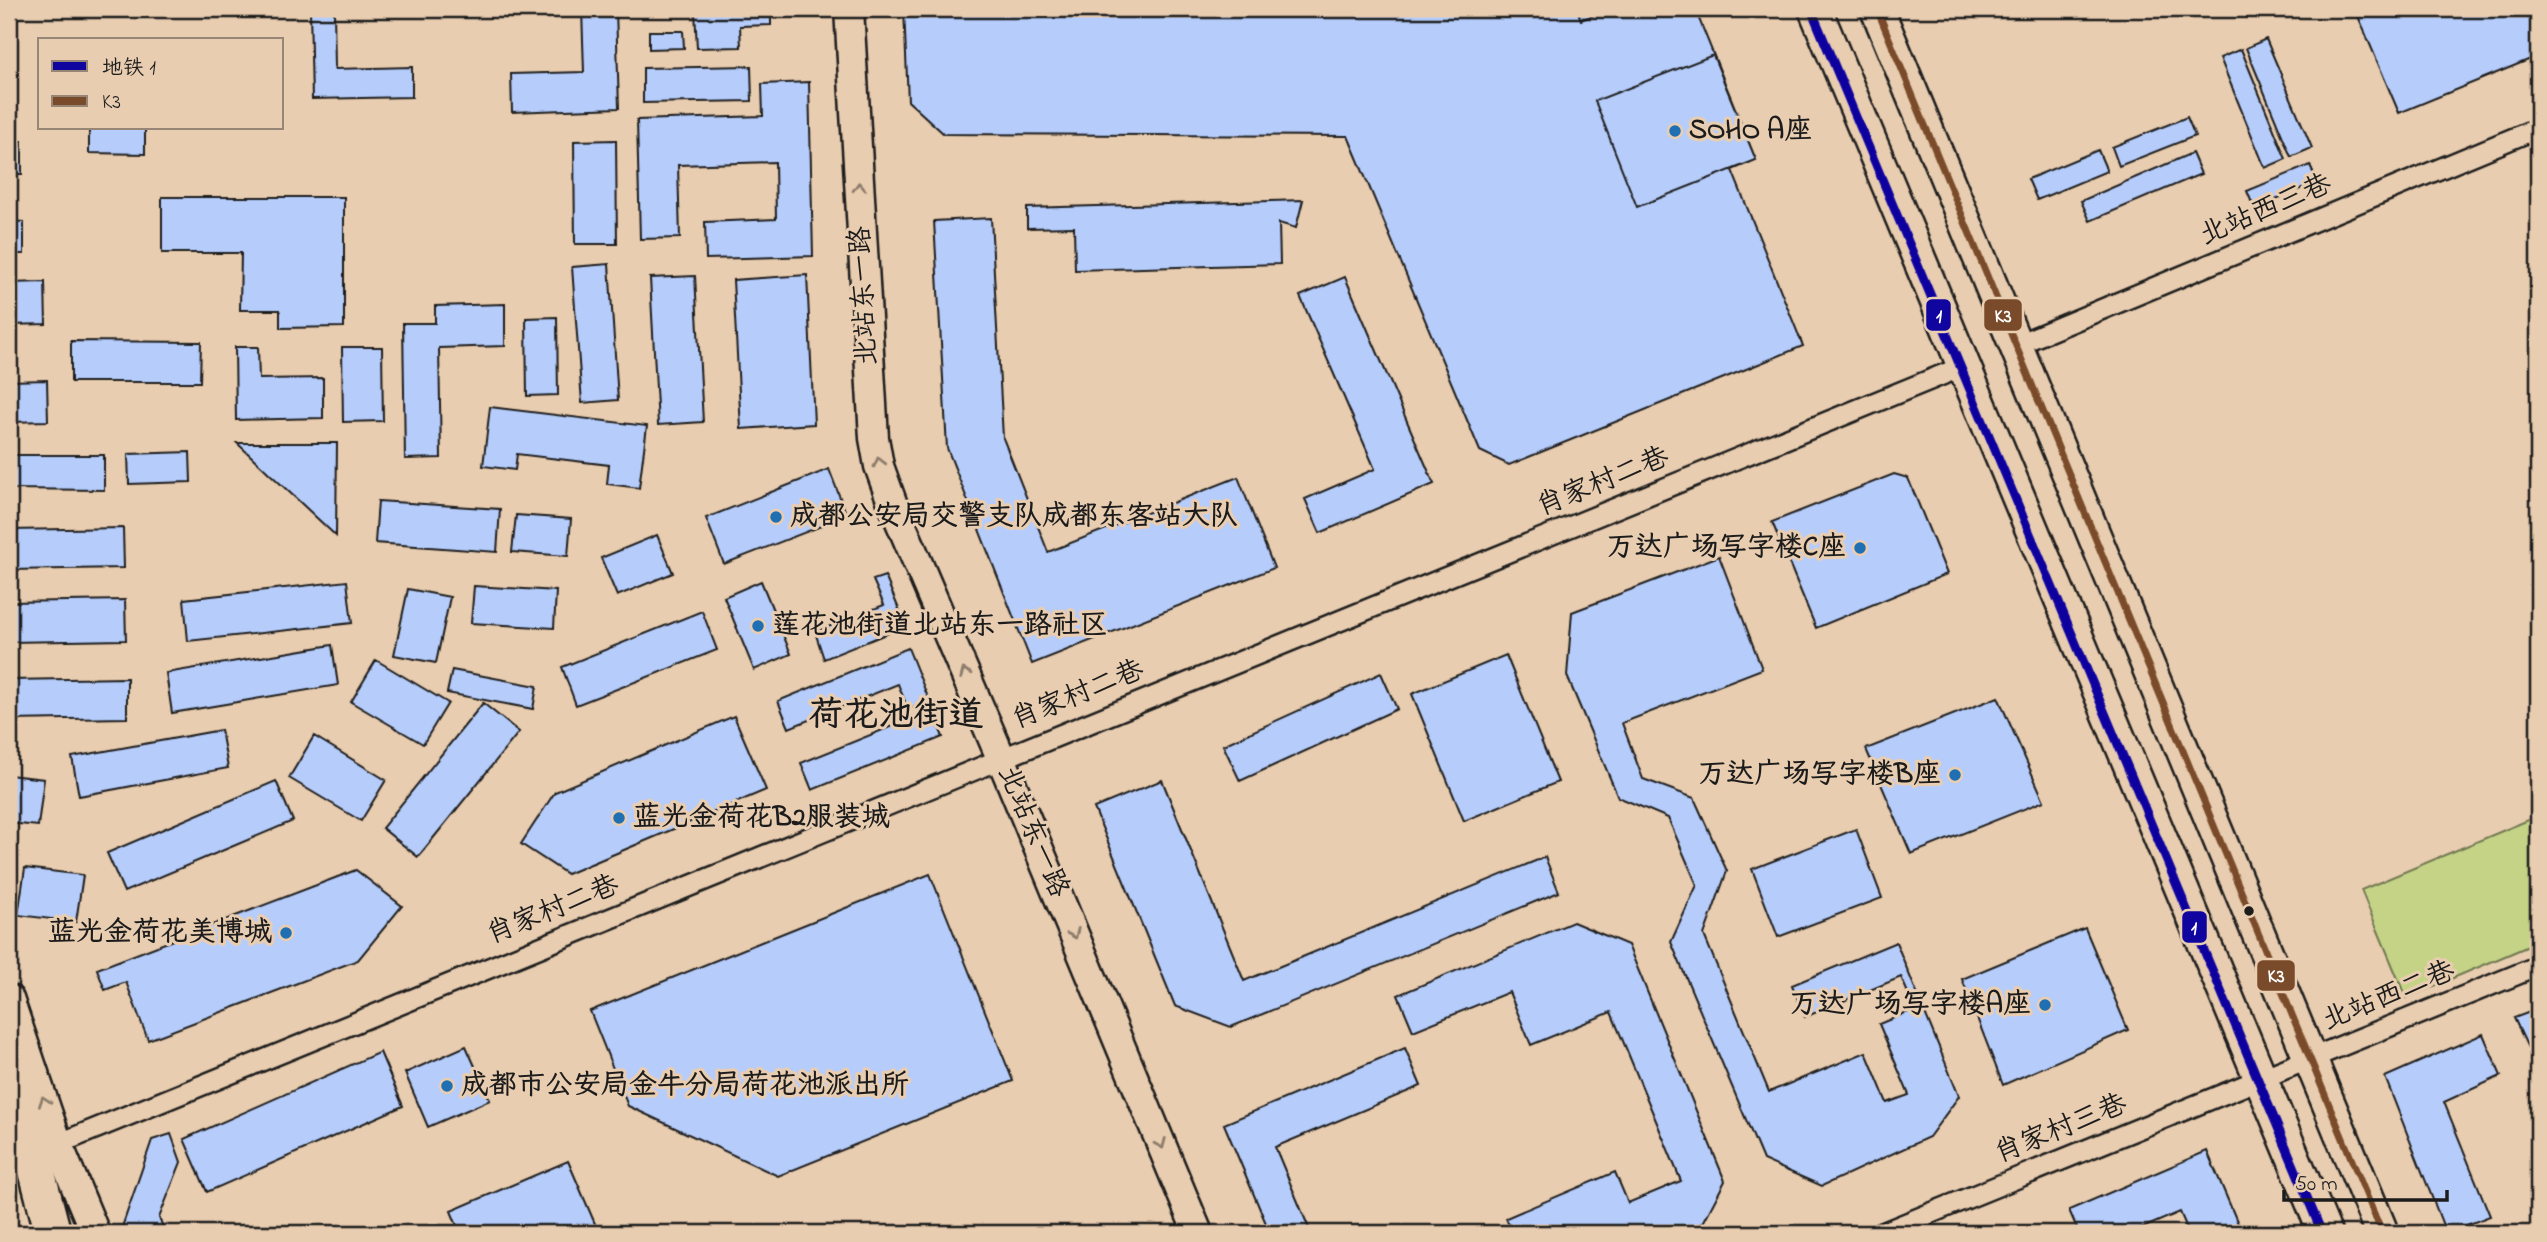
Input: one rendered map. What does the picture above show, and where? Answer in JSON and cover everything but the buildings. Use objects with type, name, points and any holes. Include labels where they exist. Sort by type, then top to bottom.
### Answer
[{"type":"highway","points":[[9,1080],[53,1233]]},
{"type":"main road","points":[[1815,9],[2325,1233]]},
{"type":"main road","points":[[1877,9],[2382,1233]]},
{"type":"street","name":"北站东一路","points":[[849,9],[874,439],[879,466],[1198,1233]]},
{"type":"street","name":"北站西三巷","points":[[2016,345],[2538,128]]},
{"type":"street","name":"肖家村二巷","points":[[58,1144],[1964,366]]},
{"type":"street","name":"北站西二巷","points":[[2262,1079],[2538,966]]},
{"type":"street","points":[[9,999],[58,1144],[95,1233]]},
{"type":"street","name":"肖家村三巷","points":[[1882,1233],[2262,1079]]},
{"type":"green space","points":[[2538,816],[2538,942],[2406,998],[2361,890]]},
{"type":"waterway","points":[[9,1221],[13,1233]]},
{"type":"metro line","name":"1","points":[[1811,9],[2322,1233]]},
{"type":"transit line","name":"K3","points":[[1877,9],[2382,1233]]},
{"type":"place","name":"SOHO A座","points":[[1675,131]]},
{"type":"place","name":"成都公安局交警支队成都东客站大队","points":[[776,517]]},
{"type":"place","name":"万达广场写字楼C座","points":[[1860,548]]},
{"type":"place","name":"莲花池街道北站东一路社区","points":[[758,626]]},
{"type":"place","name":"万达广场写字楼B座","points":[[1955,775]]},
{"type":"place","name":"蓝光金荷花B2服装城","points":[[619,818]]},
{"type":"place","name":"蓝光金荷花美博城","points":[[286,933]]},
{"type":"place","name":"万达广场写字楼A座","points":[[2045,1005]]},
{"type":"place","name":"成都市公安局金牛分局荷花池派出所","points":[[447,1086]]},
{"type":"district","name":"荷花池街道","points":[[896,716]]}]
